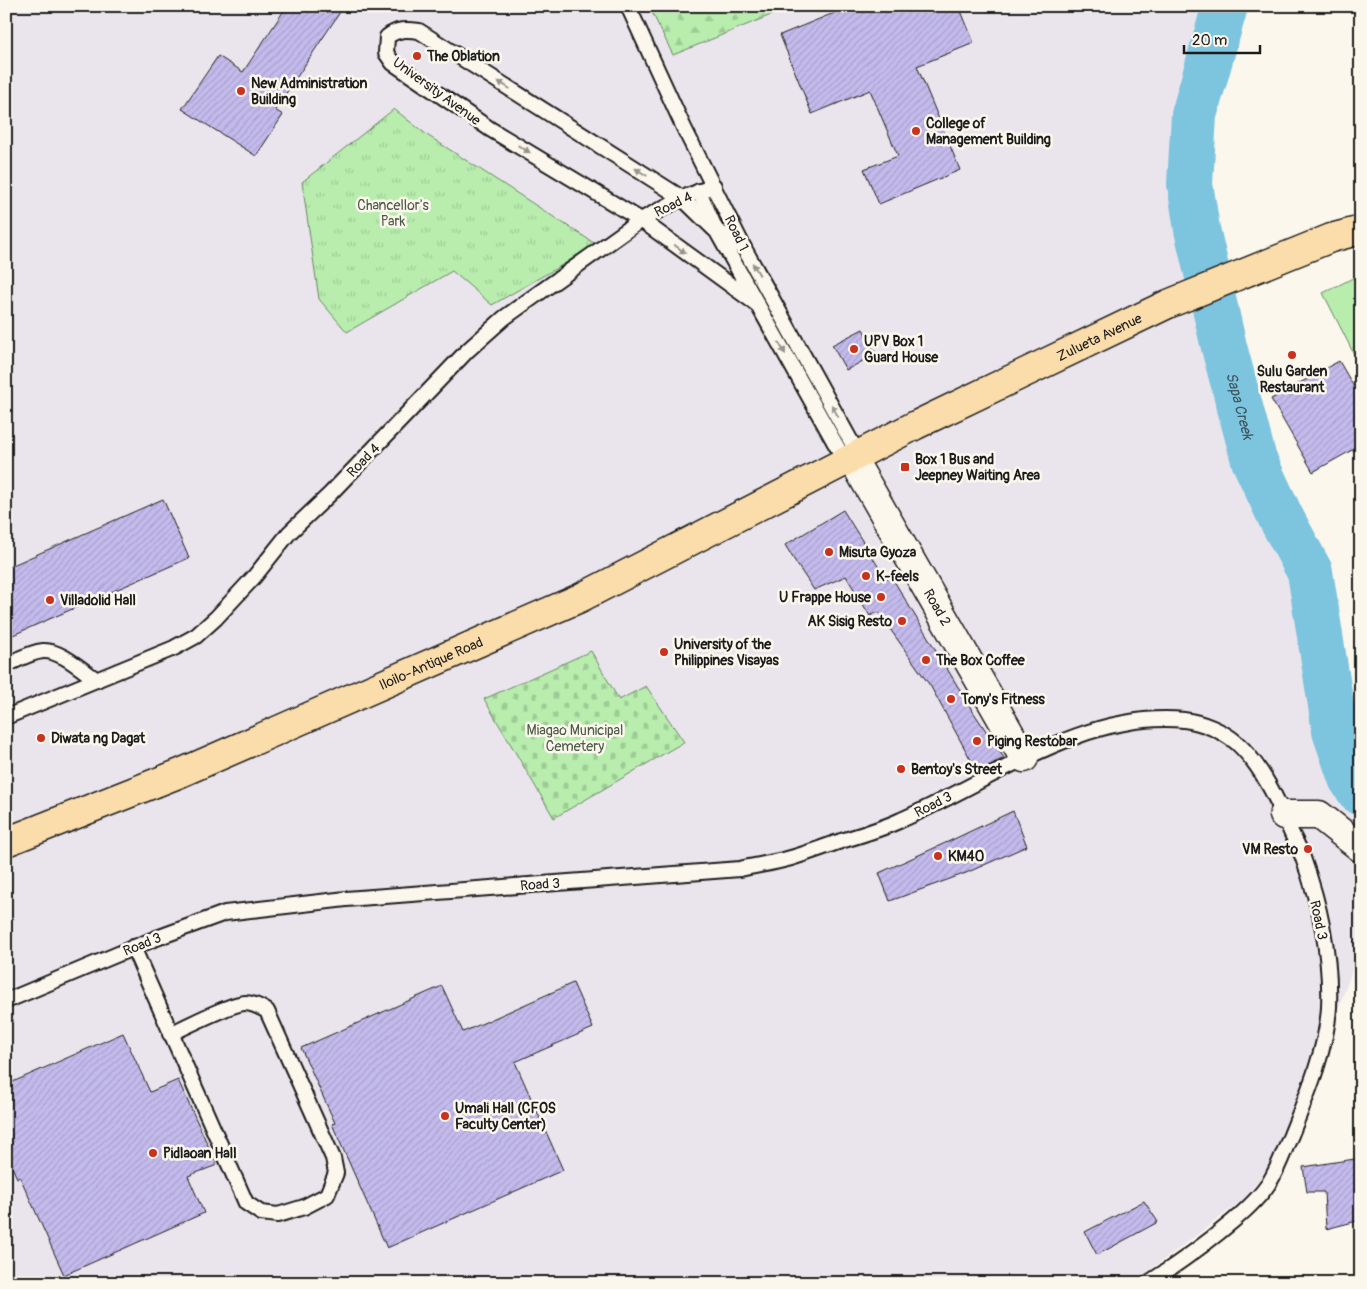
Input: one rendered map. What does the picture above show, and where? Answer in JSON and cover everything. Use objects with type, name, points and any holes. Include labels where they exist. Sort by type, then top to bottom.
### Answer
[{"type":"main road","name":"Zulueta Avenue","points":[[852,458],[988,390],[1168,304],[1331,238],[1361,230]]},
{"type":"main road","name":"Iloilo-Antique Road","points":[[6,842],[188,770],[580,598],[852,458]]},
{"type":"street","name":"Road 2","points":[[852,458],[1024,758]]},
{"type":"street","points":[[1284,815],[1319,815],[1361,848]]},
{"type":"lane","name":"Road 1","points":[[628,6],[684,128],[852,458]]},
{"type":"lane","name":"University Avenue","points":[[744,248],[716,230],[682,198],[419,31],[399,30],[387,37],[386,53],[393,63],[490,129],[641,220],[758,305]]},
{"type":"lane","name":"Road 4","points":[[6,717],[174,648],[196,636],[254,577],[289,533],[330,494],[468,350],[504,318],[641,220],[682,198],[714,186]]},
{"type":"lane","name":"Road 1","points":[[700,191],[716,230],[758,305],[852,458]]},
{"type":"lane","points":[[6,665],[30,654],[44,651],[62,656],[97,680]]},
{"type":"lane","name":"Road 3","points":[[6,1001],[133,947],[225,913],[346,899],[740,869],[782,860],[873,832],[902,820],[1024,758],[1095,730],[1138,721],[1163,719],[1188,721],[1212,728],[1235,742],[1254,762],[1271,788],[1302,856],[1317,904],[1324,938],[1329,1008],[1317,1062],[1287,1146],[1269,1183],[1247,1208],[1207,1243],[1188,1258],[1148,1283]]},
{"type":"lane","points":[[133,947],[170,1034],[246,1203],[261,1212],[278,1215],[304,1207],[326,1194],[336,1173],[334,1158],[267,1011],[257,1006],[243,1003],[170,1034]]},
{"type":"shaded area","name":"University of the Philippines Visayas","points":[[6,6],[1225,6],[1194,115],[1190,184],[1197,229],[1224,347],[1254,460],[1281,518],[1310,572],[1335,731],[1351,778],[1361,793],[1361,946],[1314,1076],[1275,1161],[1243,1200],[1136,1281],[1128,1283],[6,1283]]},
{"type":"green space","points":[[649,6],[793,6],[673,55]]},
{"type":"green space","name":"Chancellor's Park","points":[[394,109],[427,135],[597,245],[492,305],[452,271],[347,332],[319,299],[302,182]]},
{"type":"green space","points":[[1361,274],[1361,368],[1323,293]]},
{"type":"green space","name":"Miagao Municipal Cemetery","points":[[591,651],[619,700],[646,686],[684,742],[554,818],[484,699]]},
{"type":"building","name":"New Administration Building","points":[[287,6],[344,6],[275,110],[283,115],[256,156],[182,109],[218,56],[243,72]]},
{"type":"building","points":[[851,6],[959,6],[974,43],[917,66],[960,170],[879,204],[864,169],[898,156],[870,90],[812,114],[780,35]]},
{"type":"building","name":"UPV Box 1 Guard House","points":[[863,329],[876,354],[846,370],[832,345]]},
{"type":"building","points":[[1339,361],[1361,399],[1361,445],[1313,472],[1271,399]]},
{"type":"building","name":"Villadolid Hall","points":[[163,499],[189,558],[6,638],[6,568]]},
{"type":"building","points":[[843,510],[886,579],[891,576],[972,710],[1004,758],[977,771],[931,687],[878,612],[870,616],[846,576],[814,590],[798,566],[785,545]]},
{"type":"building","points":[[1013,811],[1027,846],[966,873],[890,901],[879,873]]},
{"type":"building","name":"Umali Hall (CFOS Faculty Center)","points":[[573,983],[593,1028],[515,1062],[563,1170],[387,1248],[332,1124],[335,1123],[301,1048],[442,986],[463,1032]]},
{"type":"building","name":"Pidlaoan Hall","points":[[123,1033],[150,1092],[178,1080],[217,1165],[188,1176],[204,1213],[64,1275],[20,1177],[17,1178],[6,1154],[6,1085]]},
{"type":"building","points":[[1361,1158],[1361,1220],[1326,1229],[1324,1192],[1307,1192],[1303,1167]]},
{"type":"building","points":[[1144,1201],[1158,1222],[1097,1255],[1085,1232]]},
{"type":"waterway","name":"Sapa Creek","points":[[1225,6],[1194,115],[1190,184],[1197,229],[1224,347],[1254,460],[1281,518],[1310,572],[1335,731],[1351,778],[1361,793]]},
{"type":"place","name":"The Oblation","points":[[417,56]]},
{"type":"place","name":"New Administration Building","points":[[241,91]]},
{"type":"place","name":"College of Management Building","points":[[916,131]]},
{"type":"place","name":"UPV Box 1 Guard House","points":[[854,349]]},
{"type":"place","name":"Sulu Garden Restaurant","points":[[1292,355]]},
{"type":"place","name":"Box 1 Bus and Jeepney Waiting Area","points":[[905,467]]},
{"type":"place","name":"Misuta Gyoza","points":[[829,552]]},
{"type":"place","name":"K-feels","points":[[866,576]]},
{"type":"place","name":"U Frappe House","points":[[881,597]]},
{"type":"place","name":"Villadolid Hall","points":[[50,600]]},
{"type":"place","name":"AK Sisig Resto","points":[[902,621]]},
{"type":"place","name":"University of the Philippines Visayas","points":[[664,652]]},
{"type":"place","name":"The Box Coffee","points":[[926,660]]},
{"type":"place","name":"Tony's Fitness","points":[[951,699]]},
{"type":"place","name":"Diwata ng Dagat","points":[[41,738]]},
{"type":"place","name":"Piging Restobar","points":[[977,741]]},
{"type":"place","name":"Bentoy's Street","points":[[901,769]]},
{"type":"place","name":"VM Resto","points":[[1308,849]]},
{"type":"place","name":"KM40","points":[[938,856]]},
{"type":"place","name":"Umali Hall (CFOS Faculty Center)","points":[[445,1116]]},
{"type":"place","name":"Pidlaoan Hall","points":[[153,1153]]}]
